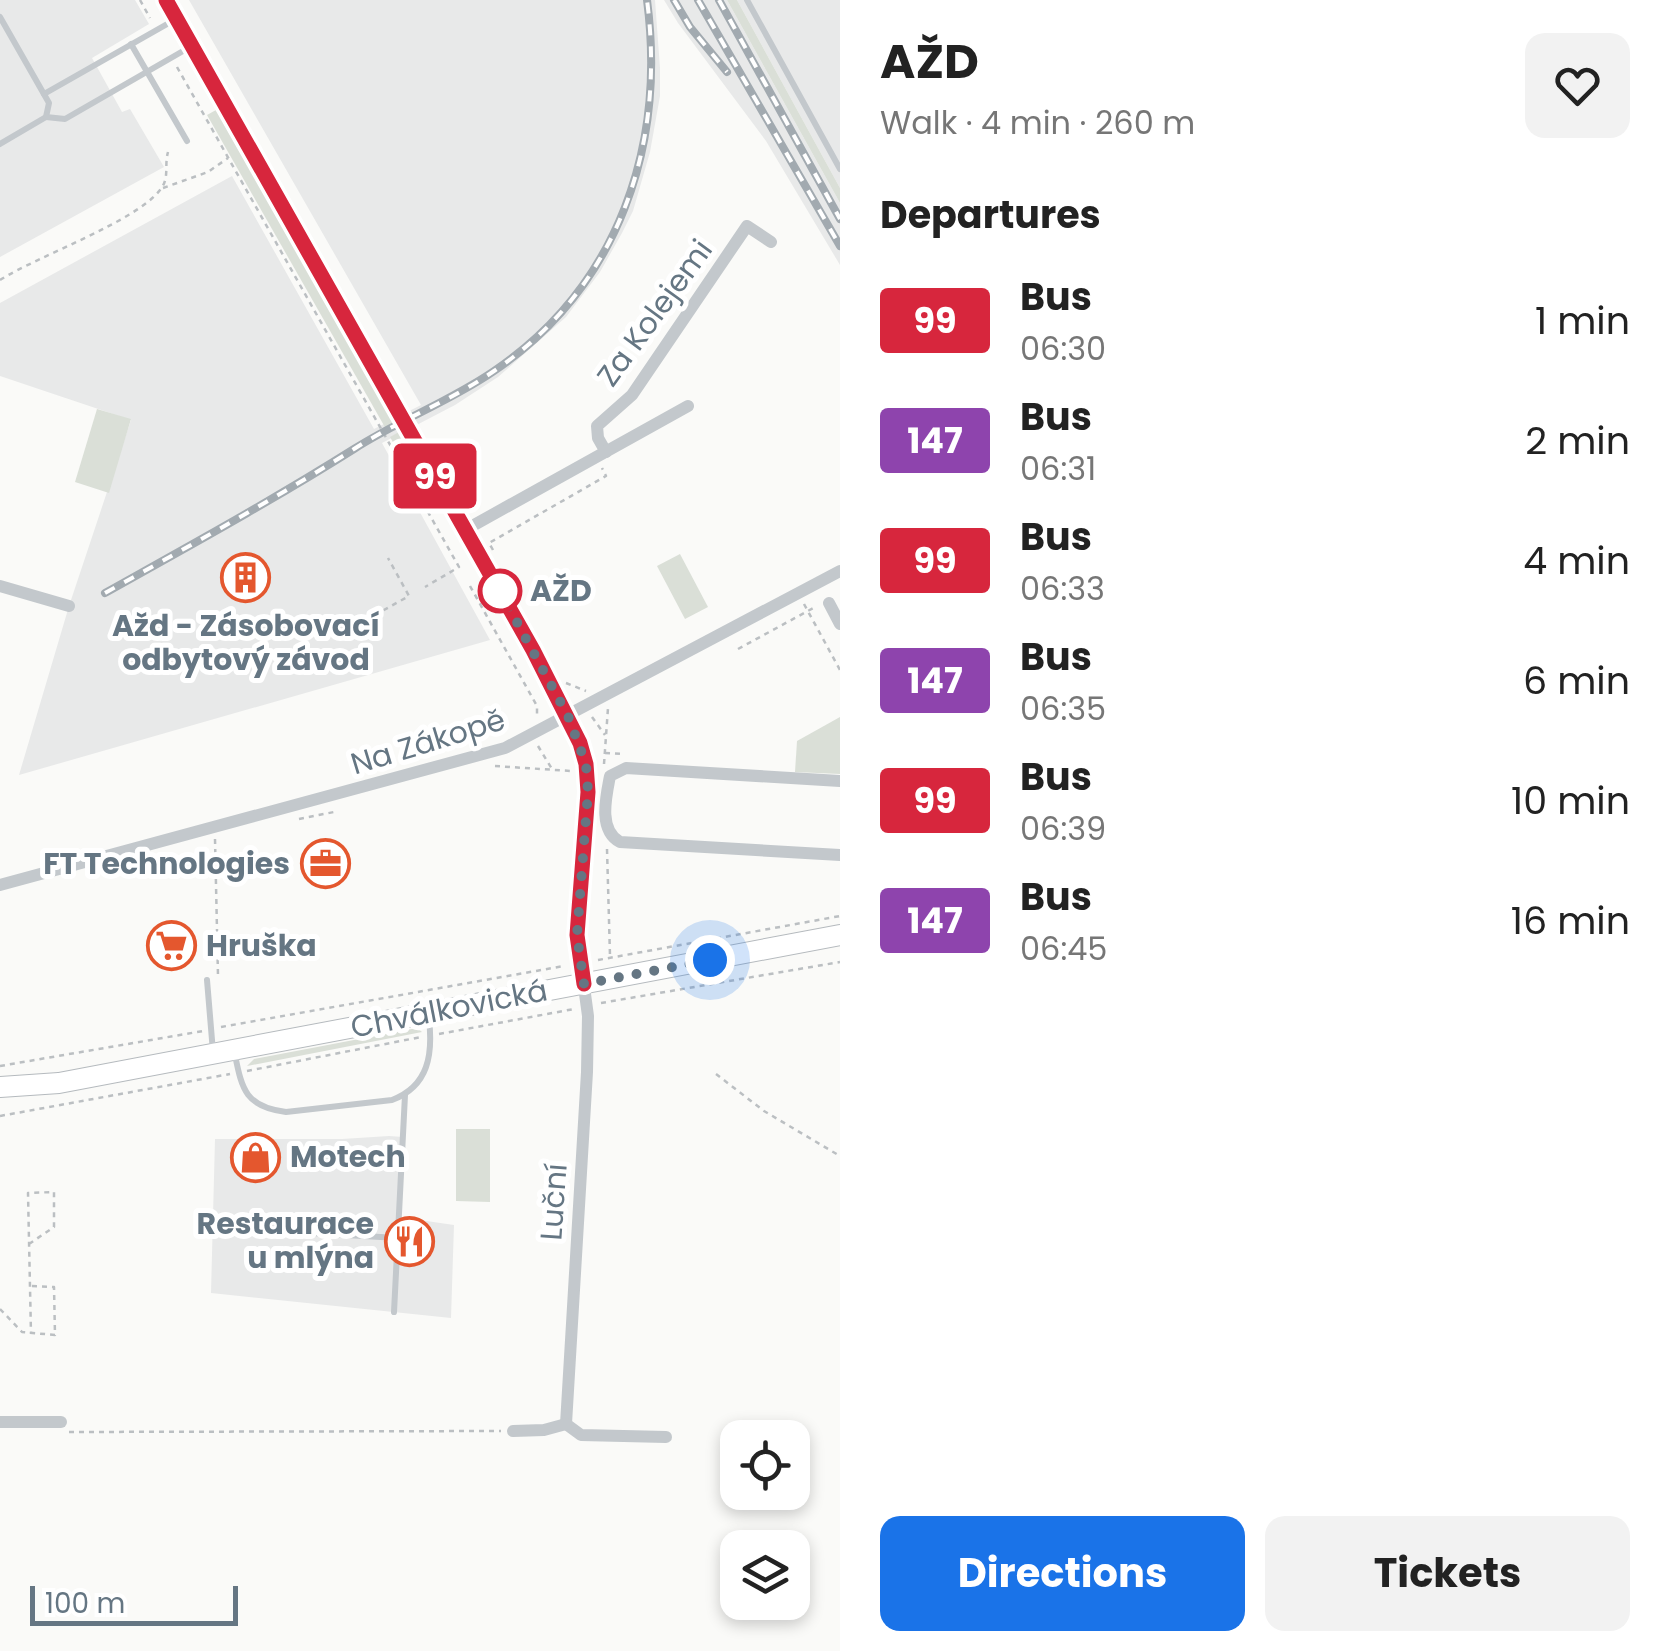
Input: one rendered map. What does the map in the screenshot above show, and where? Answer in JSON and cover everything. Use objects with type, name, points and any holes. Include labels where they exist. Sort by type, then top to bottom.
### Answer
[{"type":"main road","name":"Chválkovická","points":[[0,1087],[58,1082],[840,935]]},
{"type":"main road","name":"Chválkovická","points":[[0,1101],[58,1082]]},
{"type":"street","name":"Luční","points":[[166,0],[465,530],[568,716],[584,754],[588,773],[577,935],[588,1022],[587,1072],[566,1424]]},
{"type":"street","name":"Za Kolejemi","points":[[602,457],[597,426],[632,394],[747,226],[772,242]]},
{"type":"street","name":"Za Kolejemi","points":[[465,530],[688,406]]},
{"type":"street","name":"Na Zákopě","points":[[0,885],[493,752],[840,571]]},
{"type":"street","points":[[0,586],[69,606]]},
{"type":"street","points":[[825,603],[840,624]]},
{"type":"street","points":[[840,780],[620,768],[610,776],[606,824],[612,837],[620,842],[840,855]]},
{"type":"street","points":[[0,1422],[64,1427]]},
{"type":"street","points":[[513,1431],[544,1430],[566,1424],[581,1436],[666,1437]]},
{"type":"lane","points":[[747,0],[840,169]]},
{"type":"lane","points":[[0,17],[49,103],[46,117]]},
{"type":"lane","points":[[44,94],[176,19]]},
{"type":"lane","points":[[132,44],[187,141]]},
{"type":"lane","points":[[0,144],[46,117],[65,119],[192,46]]},
{"type":"lane","points":[[207,980],[210,1029],[244,1092],[254,1102],[286,1112],[406,1095],[432,1056],[428,1012]]},
{"type":"lane","points":[[394,1312],[406,1095]]},
{"type":"lane","points":[[243,1229],[398,1238]]},
{"type":"path","points":[[140,0],[150,18]]},
{"type":"path","points":[[177,67],[459,566],[425,588]]},
{"type":"path","points":[[161,189],[167,176],[168,152]]},
{"type":"path","points":[[0,280],[128,214],[161,189],[208,172],[229,158]]},
{"type":"path","points":[[494,552],[489,542],[606,476],[602,457]]},
{"type":"path","points":[[366,620],[409,596],[388,558]]},
{"type":"path","points":[[470,586],[537,706],[533,722]]},
{"type":"path","points":[[801,599],[840,670]]},
{"type":"path","points":[[738,649],[825,603]]},
{"type":"path","points":[[562,680],[580,690],[594,690]]},
{"type":"path","points":[[603,775],[609,702]]},
{"type":"path","points":[[535,742],[552,770]]},
{"type":"path","points":[[495,766],[578,772]]},
{"type":"path","points":[[212,828],[216,840],[218,990]]},
{"type":"path","points":[[606,840],[610,959]]},
{"type":"path","points":[[598,960],[840,916]]},
{"type":"path","points":[[594,1005],[840,962]]},
{"type":"path","points":[[0,1066],[564,966]]},
{"type":"path","points":[[438,1034],[578,1008]]},
{"type":"path","points":[[246,1071],[422,1036]]},
{"type":"path","points":[[0,1116],[230,1074]]},
{"type":"path","points":[[716,1074],[764,1111],[840,1156]]},
{"type":"path","points":[[29,1244],[54,1227],[54,1192],[28,1192],[29,1244],[31,1334]]},
{"type":"path","points":[[0,1309],[22,1332],[55,1335],[54,1287],[30,1286]]},
{"type":"path","points":[[64,1427],[513,1431]]},
{"type":"shaded area","points":[[0,0],[135,0],[149,24],[92,58],[122,112],[130,109],[164,167],[0,257]]},
{"type":"shaded area","points":[[189,0],[655,0],[660,96],[650,152],[633,211],[622,233],[600,272],[566,317],[498,377],[455,405],[382,443],[490,640],[19,775],[69,606],[131,420],[0,376],[0,303],[232,176],[374,429],[421,405]]},
{"type":"shaded area","points":[[664,0],[727,0],[840,203],[840,265],[766,141]]},
{"type":"shaded area","points":[[727,0],[737,0],[840,188],[840,203]]},
{"type":"shaded area","points":[[737,0],[840,0],[840,188]]},
{"type":"shaded area","points":[[216,110],[395,424],[386,429],[207,115]]},
{"type":"shaded area","points":[[97,409],[131,419],[109,493],[75,482]]},
{"type":"shaded area","points":[[399,432],[438,500],[429,505],[390,437]]},
{"type":"shaded area","points":[[680,554],[708,607],[685,619],[657,566]]},
{"type":"shaded area","points":[[840,717],[840,774],[795,772],[797,741]]},
{"type":"shaded area","points":[[417,1028],[422,1032],[247,1066],[254,1059]]},
{"type":"shaded area","points":[[456,1129],[490,1129],[490,1202],[456,1201]]},
{"type":"shaded area","points":[[403,1137],[399,1217],[454,1225],[451,1318],[211,1293],[215,1139]]},
{"type":"railway","points":[[105,593],[477,382],[537,337],[573,298],[602,255],[624,208],[640,159],[649,108],[647,0]]},
{"type":"railway","points":[[674,0],[690,27],[727,72]]},
{"type":"railway","points":[[698,0],[840,246]]},
{"type":"railway","points":[[719,0],[840,219]]},
{"type":"bus line","name":"99","points":[[166,0],[533,650],[580,743],[588,773],[577,935],[584,984]]},
{"type":"place","name":"Ažd - Zásobovací odbytový závod","points":[[246,577]]},
{"type":"place","name":"AŽD","points":[[500,591]]},
{"type":"place","name":"FT Technologies","points":[[325,864]]},
{"type":"place","name":"Hruška","points":[[171,946]]},
{"type":"place","name":"Motech","points":[[255,1157]]},
{"type":"place","name":"Restaurace u mlýna","points":[[409,1241]]},
{"type":"route","points":[[500,591],[568,716],[588,773],[577,935],[584,984],[710,960]]}]
